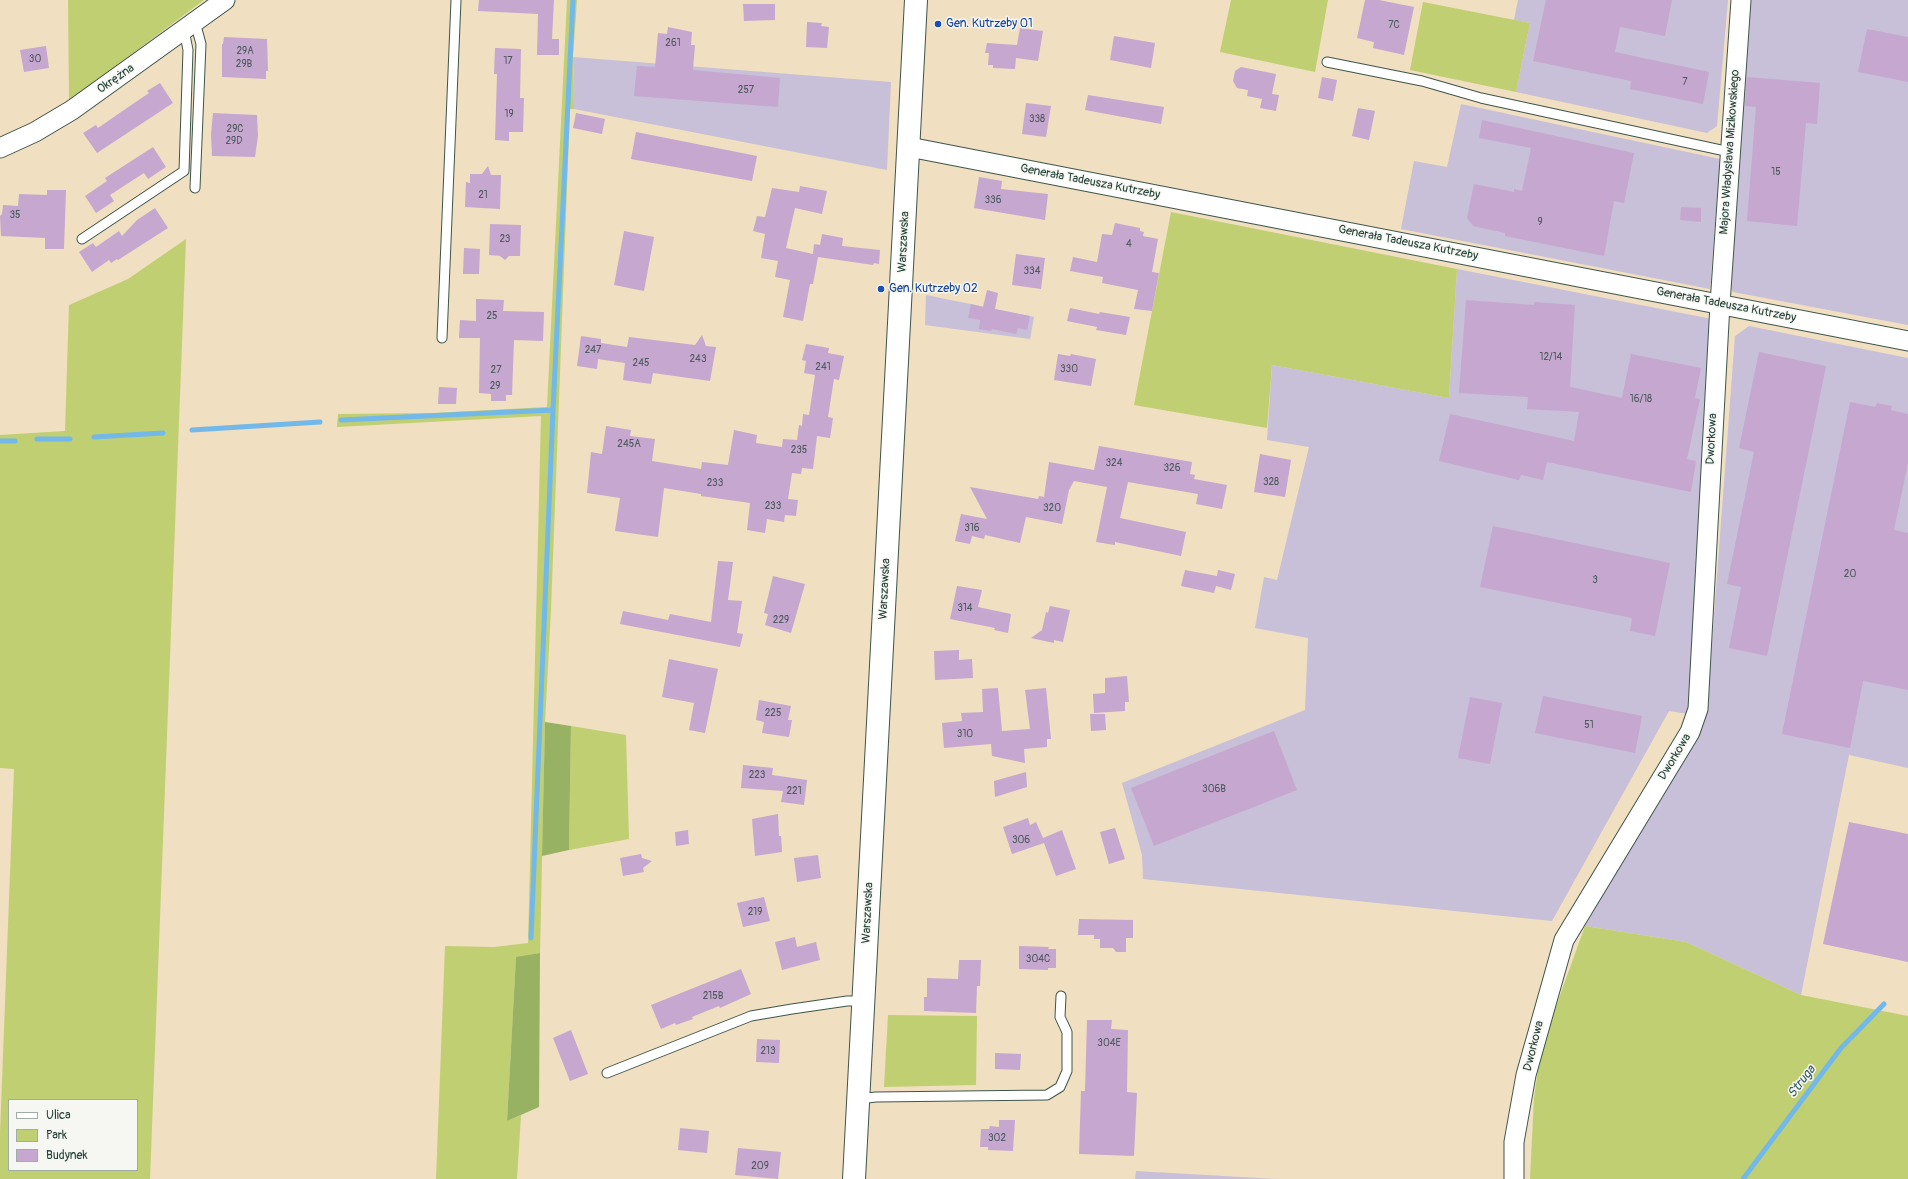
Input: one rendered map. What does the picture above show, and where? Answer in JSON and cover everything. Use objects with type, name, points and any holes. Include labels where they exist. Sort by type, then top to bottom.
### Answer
[{"type":"main road","name":"Warszawska","points":[[854,1179],[916,0]]},
{"type":"street","name":"Okrężna","points":[[0,148],[35,132],[72,110],[225,0]]},
{"type":"street","name":"Majora Władysława Mizikowskiego","points":[[1720,304],[1741,0]]},
{"type":"street","name":"Generała Tadeusza Kutrzeby","points":[[908,147],[1908,341]]},
{"type":"street","name":"Dworkowa","points":[[1514,1179],[1514,1142],[1526,1075],[1564,940],[1690,732],[1698,709],[1720,304]]},
{"type":"lane","points":[[442,338],[456,0]]},
{"type":"lane","points":[[190,26],[200,44],[195,188]]},
{"type":"lane","points":[[82,239],[184,171],[190,26]]},
{"type":"lane","points":[[1327,62],[1422,81],[1481,98],[1730,152]]},
{"type":"lane","points":[[858,1099],[876,1097],[1047,1095],[1060,1087],[1067,1071],[1067,1032],[1060,1017],[1061,996]]},
{"type":"lane","points":[[607,1073],[751,1016],[824,1004],[863,1001]]},
{"type":"shaded area","points":[[1518,0],[1728,0],[1717,126],[1707,133],[1516,92],[1530,23],[1514,20]]},
{"type":"shaded area","points":[[1748,0],[1908,0],[1908,325],[1733,292],[1726,282]]},
{"type":"shaded area","points":[[573,57],[891,82],[887,170],[574,109]]},
{"type":"shaded area","points":[[1461,104],[1720,159],[1710,289],[1401,229],[1414,161],[1447,167]]},
{"type":"shaded area","points":[[1457,269],[1712,319],[1688,714],[1669,711],[1552,921],[1143,879],[1142,855],[1122,783],[1305,710],[1308,638],[1255,628],[1264,577],[1277,580],[1309,447],[1267,440],[1272,365],[1449,398]]},
{"type":"shaded area","points":[[926,295],[1034,317],[1030,339],[925,325]]},
{"type":"shaded area","points":[[1749,326],[1908,358],[1908,768],[1849,755],[1801,995],[1686,942],[1585,926],[1700,719],[1709,682],[1735,336]]},
{"type":"shaded area","points":[[1136,1171],[1276,1179],[1135,1179]]},
{"type":"green space","points":[[68,0],[204,0],[69,101]]},
{"type":"green space","points":[[567,0],[577,0],[573,57],[574,109],[570,109],[551,610],[545,722],[540,953],[516,958],[507,1121],[521,1115],[517,1179],[436,1179],[445,946],[494,947],[528,943],[541,416],[337,427],[338,414],[433,413],[547,407]]},
{"type":"green space","points":[[1231,0],[1328,0],[1315,72],[1220,52]]},
{"type":"green space","points":[[1423,2],[1530,23],[1516,92],[1410,70]]},
{"type":"green space","points":[[1171,212],[1457,269],[1449,398],[1272,365],[1267,428],[1134,405]]},
{"type":"green space","points":[[186,239],[150,1179],[0,1179],[0,1133],[14,769],[0,768],[0,435],[65,431],[69,305],[128,279]]},
{"type":"green space","points":[[545,722],[571,726],[569,850],[542,856]]},
{"type":"green space","points":[[571,726],[626,735],[629,839],[569,850]]},
{"type":"green space","points":[[1585,926],[1686,942],[1801,995],[1908,1016],[1908,1179],[1530,1179],[1534,1098],[1541,1048]]},
{"type":"green space","points":[[540,953],[539,1107],[507,1121],[516,957]]},
{"type":"green space","points":[[888,1015],[977,1016],[976,1085],[884,1087]]},
{"type":"building","points":[[479,0],[554,0],[552,39],[559,39],[559,55],[537,55],[538,14],[478,11]]},
{"type":"building","points":[[1365,0],[1379,0],[1414,7],[1404,55],[1373,48],[1374,42],[1357,38]]},
{"type":"building","points":[[1546,0],[1672,0],[1665,36],[1620,27],[1615,52],[1709,72],[1703,104],[1630,89],[1631,81],[1533,61]]},
{"type":"building","points":[[743,4],[775,4],[775,20],[744,21]]},
{"type":"building","points":[[807,22],[822,23],[821,26],[829,27],[827,48],[806,47]]},
{"type":"building","points":[[668,27],[692,32],[691,45],[695,45],[693,70],[780,78],[778,107],[634,96],[637,66],[655,67],[658,33],[667,34]]},
{"type":"building","points":[[1020,28],[1043,31],[1038,61],[1016,58],[1015,69],[993,68],[993,65],[988,65],[989,53],[985,53],[987,43],[1017,45]]},
{"type":"building","points":[[1867,29],[1908,37],[1908,82],[1858,72]]},
{"type":"building","points":[[1114,36],[1155,43],[1151,68],[1110,60]]},
{"type":"building","points":[[224,37],[267,39],[268,71],[266,71],[266,79],[222,77],[222,44]]},
{"type":"building","points":[[46,46],[49,68],[24,72],[20,50]]},
{"type":"building","points":[[495,48],[521,49],[520,98],[524,98],[523,132],[509,132],[509,141],[495,140],[497,74],[494,74]]},
{"type":"building","points":[[1241,67],[1276,74],[1272,94],[1279,95],[1276,111],[1260,108],[1262,99],[1247,96],[1248,90],[1237,88],[1233,81],[1235,71]]},
{"type":"building","points":[[1322,77],[1337,80],[1333,101],[1318,98]]},
{"type":"building","points":[[1747,77],[1820,83],[1817,124],[1806,123],[1797,226],[1747,221],[1756,107],[1745,106]]},
{"type":"building","points":[[160,83],[173,103],[97,153],[83,133],[96,125],[98,128],[149,93],[147,91]]},
{"type":"building","points":[[1088,95],[1164,107],[1161,124],[1085,110]]},
{"type":"building","points":[[1026,103],[1051,106],[1046,137],[1022,134]]},
{"type":"building","points":[[1358,108],[1375,111],[1369,140],[1352,136]]},
{"type":"building","points":[[213,113],[257,115],[258,136],[255,157],[212,156],[211,134]]},
{"type":"building","points":[[576,113],[605,119],[602,134],[573,128]]},
{"type":"building","points":[[1482,120],[1634,153],[1624,203],[1614,201],[1604,256],[1505,236],[1505,233],[1473,226],[1467,218],[1474,184],[1514,192],[1514,189],[1522,191],[1531,148],[1479,138]]},
{"type":"building","points":[[636,132],[757,156],[752,181],[631,159]]},
{"type":"building","points":[[153,147],[166,167],[148,179],[144,173],[110,195],[114,201],[96,213],[85,196],[107,181],[105,178]]},
{"type":"building","points":[[488,166],[491,175],[501,175],[500,209],[465,207],[466,182],[470,183],[470,174],[482,174]]},
{"type":"building","points":[[979,177],[1002,181],[1001,189],[1048,194],[1045,220],[974,208]]},
{"type":"building","points":[[800,186],[827,191],[822,214],[795,208],[786,248],[813,254],[814,244],[820,245],[822,234],[843,238],[842,246],[880,250],[879,264],[874,263],[873,265],[818,257],[813,284],[810,284],[803,321],[783,317],[790,280],[775,277],[778,261],[761,258],[765,234],[753,231],[757,216],[765,217],[772,188],[799,192]]},
{"type":"building","points":[[47,190],[66,190],[64,249],[45,249],[45,238],[1,236],[0,216],[2,214],[3,205],[18,206],[19,194],[47,195]]},
{"type":"building","points":[[1681,207],[1701,208],[1701,222],[1680,220]]},
{"type":"building","points":[[155,208],[168,228],[118,260],[117,259],[111,263],[109,260],[92,272],[79,252],[93,243],[96,247],[119,231],[122,236],[137,220]]},
{"type":"building","points":[[1115,223],[1140,228],[1140,231],[1144,232],[1143,236],[1158,239],[1152,272],[1159,273],[1152,311],[1134,309],[1138,290],[1102,283],[1103,277],[1070,271],[1073,257],[1097,262],[1102,234],[1112,235]]},
{"type":"building","points":[[490,224],[521,225],[520,256],[509,256],[505,260],[500,256],[489,255]]},
{"type":"building","points":[[624,231],[654,237],[644,291],[614,285]]},
{"type":"building","points":[[464,248],[480,249],[479,274],[463,274]]},
{"type":"building","points":[[1016,254],[1045,258],[1041,289],[1012,285]]},
{"type":"building","points":[[987,290],[998,293],[995,309],[1030,316],[1027,330],[1018,328],[1016,334],[992,329],[991,331],[979,329],[980,320],[968,318],[971,304],[983,307]]},
{"type":"building","points":[[476,299],[504,300],[503,311],[544,312],[543,341],[514,340],[512,395],[506,395],[506,401],[491,401],[491,394],[479,393],[480,338],[459,338],[460,320],[476,321]]},
{"type":"building","points":[[1466,300],[1534,305],[1534,302],[1575,305],[1570,387],[1622,398],[1631,354],[1701,368],[1695,398],[1700,399],[1687,459],[1696,461],[1691,492],[1547,462],[1543,480],[1521,475],[1519,480],[1439,461],[1450,414],[1574,441],[1579,412],[1527,409],[1528,397],[1459,393]]},
{"type":"building","points":[[1070,308],[1099,314],[1100,312],[1130,317],[1126,335],[1096,330],[1097,327],[1067,321]]},
{"type":"building","points":[[702,335],[706,346],[716,347],[710,381],[653,373],[651,384],[623,380],[625,363],[598,359],[597,369],[577,366],[581,336],[601,339],[601,343],[627,347],[629,337],[695,345]]},
{"type":"building","points":[[806,344],[829,348],[828,353],[844,356],[839,380],[834,379],[828,417],[833,418],[830,438],[817,436],[813,469],[802,468],[801,474],[792,473],[788,499],[798,500],[796,516],[785,515],[784,522],[767,519],[765,533],[747,530],[750,503],[701,496],[701,494],[664,488],[658,537],[615,531],[620,498],[587,493],[591,452],[602,454],[606,426],[631,430],[630,436],[655,439],[652,461],[701,469],[702,462],[728,465],[734,430],[757,435],[756,443],[782,447],[783,439],[797,440],[799,425],[802,426],[803,414],[809,415],[815,375],[804,373],[806,361],[802,360]]},
{"type":"building","points":[[1759,352],[1826,366],[1767,656],[1729,648],[1741,587],[1727,584],[1754,452],[1739,448]]},
{"type":"building","points":[[1058,354],[1070,356],[1071,354],[1096,359],[1091,386],[1054,380]]},
{"type":"building","points":[[439,387],[457,388],[456,404],[438,404]]},
{"type":"building","points":[[1850,402],[1875,407],[1877,403],[1892,406],[1891,410],[1908,414],[1908,463],[1894,530],[1908,533],[1908,690],[1863,681],[1850,748],[1782,734]]},
{"type":"building","points":[[1099,446],[1192,462],[1190,474],[1195,475],[1194,479],[1227,485],[1222,509],[1196,504],[1198,494],[1128,482],[1120,518],[1186,532],[1181,556],[1115,542],[1115,545],[1096,542],[1107,487],[1074,481],[1069,490],[1062,524],[1026,517],[1020,543],[985,535],[984,539],[972,536],[970,544],[955,541],[961,514],[987,519],[970,487],[1038,499],[1039,496],[1044,497],[1049,462],[1094,470]]},
{"type":"building","points":[[1260,454],[1291,460],[1285,497],[1254,492]]},
{"type":"building","points":[[1493,526],[1670,563],[1655,636],[1630,631],[1632,618],[1480,587]]},
{"type":"building","points":[[718,561],[733,562],[728,600],[742,601],[737,633],[743,634],[740,647],[620,624],[623,611],[668,620],[670,614],[711,622]]},
{"type":"building","points":[[1185,570],[1217,576],[1218,570],[1235,574],[1231,590],[1216,586],[1214,593],[1181,586]]},
{"type":"building","points":[[773,576],[805,584],[791,633],[765,625],[768,614],[764,613]]},
{"type":"building","points":[[957,586],[982,590],[978,607],[1011,614],[1008,633],[994,630],[995,628],[950,619]]},
{"type":"building","points":[[1050,606],[1070,610],[1063,642],[1054,640],[1054,643],[1031,638],[1042,630],[1046,612],[1048,613]]},
{"type":"building","points":[[959,650],[959,660],[972,659],[973,678],[935,680],[934,651]]},
{"type":"building","points":[[669,659],[718,669],[705,733],[689,730],[694,703],[662,697]]},
{"type":"building","points":[[1127,676],[1129,702],[1125,702],[1125,711],[1094,713],[1093,694],[1105,693],[1105,678]]},
{"type":"building","points":[[998,688],[1002,731],[1030,729],[1025,690],[1046,688],[1051,739],[1047,739],[1047,747],[1024,749],[1025,763],[992,756],[991,744],[944,748],[942,723],[962,721],[961,713],[983,712],[982,689]]},
{"type":"building","points":[[1543,696],[1642,716],[1635,753],[1535,733]]},
{"type":"building","points":[[1470,697],[1502,703],[1490,764],[1458,758]]},
{"type":"building","points":[[759,700],[791,706],[788,720],[792,720],[789,737],[762,733],[764,722],[756,720]]},
{"type":"building","points":[[1090,714],[1105,714],[1106,730],[1091,731]]},
{"type":"building","points":[[1274,731],[1297,790],[1154,846],[1131,788]]},
{"type":"building","points":[[743,765],[773,768],[772,775],[807,780],[804,805],[781,802],[783,791],[741,788]]},
{"type":"building","points":[[1026,772],[1027,787],[995,797],[994,781]]},
{"type":"building","points":[[778,814],[779,836],[781,836],[782,852],[755,856],[752,819]]},
{"type":"building","points":[[1028,818],[1030,825],[1036,822],[1043,838],[1062,830],[1076,869],[1056,876],[1044,843],[1012,854],[1003,827]]},
{"type":"building","points":[[1849,822],[1908,834],[1908,962],[1823,944]]},
{"type":"building","points":[[1115,828],[1125,859],[1109,864],[1100,832]]},
{"type":"building","points":[[688,830],[689,844],[676,846],[675,832]]},
{"type":"building","points":[[641,854],[642,858],[652,861],[643,868],[644,872],[623,876],[620,858]]},
{"type":"building","points":[[818,855],[821,878],[797,882],[794,858]]},
{"type":"building","points":[[764,897],[770,921],[743,927],[737,903]]},
{"type":"building","points":[[1079,919],[1133,920],[1133,938],[1126,938],[1126,952],[1116,952],[1113,948],[1100,948],[1100,939],[1094,939],[1094,935],[1078,935]]},
{"type":"building","points":[[795,937],[797,947],[816,942],[820,960],[782,970],[775,942]]},
{"type":"building","points":[[1019,946],[1049,947],[1048,949],[1056,949],[1056,968],[1048,968],[1048,970],[1019,969]]},
{"type":"building","points":[[959,960],[981,960],[980,986],[977,986],[976,1013],[924,1011],[924,997],[927,997],[927,978],[958,979]]},
{"type":"building","points":[[741,969],[751,994],[720,1008],[719,1006],[692,1017],[693,1019],[676,1025],[675,1023],[661,1029],[651,1005]]},
{"type":"building","points":[[1087,1020],[1112,1020],[1111,1029],[1128,1030],[1127,1092],[1137,1093],[1134,1156],[1079,1154],[1081,1091],[1085,1091]]},
{"type":"building","points":[[571,1030],[588,1074],[570,1081],[553,1038]]},
{"type":"building","points":[[757,1039],[780,1040],[779,1063],[756,1062]]},
{"type":"building","points":[[995,1053],[1021,1054],[1020,1070],[995,1069]]},
{"type":"building","points":[[999,1120],[1015,1120],[1013,1151],[988,1150],[988,1147],[980,1147],[981,1129],[989,1129],[990,1126],[999,1127]]},
{"type":"building","points":[[680,1128],[709,1131],[707,1153],[678,1150]]},
{"type":"building","points":[[738,1148],[781,1152],[778,1179],[735,1175]]},
{"type":"waterway","points":[[531,938],[553,410],[573,0]]},
{"type":"waterway","points":[[341,420],[553,410]]},
{"type":"waterway","points":[[192,430],[320,422]]},
{"type":"waterway","points":[[94,437],[163,433]]},
{"type":"waterway","points":[[37,439],[70,439]]},
{"type":"waterway","points":[[0,441],[15,441]]},
{"type":"waterway","name":"Struga","points":[[1743,1179],[1841,1048],[1884,1004]]},
{"type":"place","name":"Gen. Kutrzeby 01","points":[[938,24]]},
{"type":"place","name":"Gen. Kutrzeby 02","points":[[881,289]]}]
